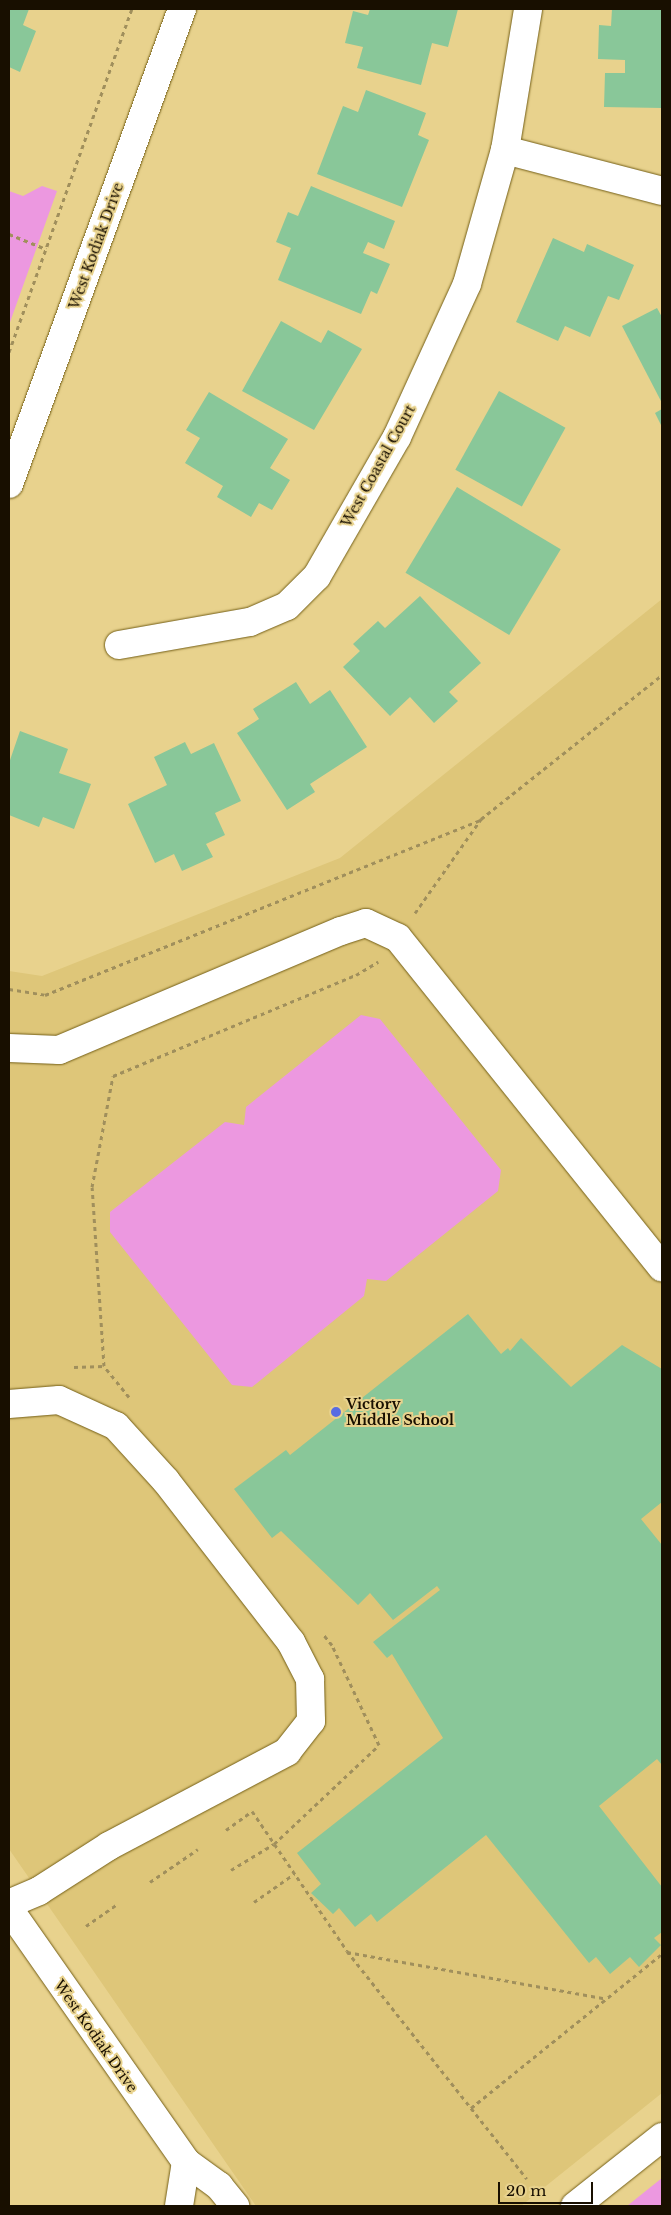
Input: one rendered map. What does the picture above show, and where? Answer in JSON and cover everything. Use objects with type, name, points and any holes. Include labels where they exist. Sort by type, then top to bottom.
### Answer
[{"type":"street","name":"West Kodiak Drive","points":[[9,484],[182,9]]},
{"type":"street","name":"West Coastal Court","points":[[119,645],[250,622],[287,606],[317,576],[398,437],[467,284],[505,150],[528,9]]},
{"type":"street","points":[[505,150],[662,191]]},
{"type":"street","points":[[9,1048],[60,1050],[314,942],[366,923],[398,938],[662,1267]]},
{"type":"street","points":[[9,1404],[58,1400],[116,1426],[166,1481],[291,1642],[310,1679],[311,1721],[287,1752],[110,1846],[40,1890],[9,1904]]},
{"type":"street","name":"West Kodiak Drive","points":[[9,1909],[186,2162],[219,2186],[236,2206]]},
{"type":"street","points":[[575,2206],[662,2137]]},
{"type":"street","points":[[180,2206],[186,2162]]},
{"type":"path","points":[[9,352],[132,9]]},
{"type":"path","points":[[9,234],[46,249]]},
{"type":"path","points":[[134,1404],[104,1366],[92,1187],[113,1076],[356,975],[377,963],[398,938],[481,820],[662,675]]},
{"type":"path","points":[[9,989],[45,995],[481,820]]},
{"type":"path","points":[[74,1368],[104,1366]]},
{"type":"path","points":[[232,1870],[274,1844],[379,1745],[332,1645],[320,1630]]},
{"type":"path","points":[[226,1830],[252,1812],[347,1951],[527,2179]]},
{"type":"path","points":[[150,1882],[198,1849]]},
{"type":"path","points":[[254,1902],[294,1874]]},
{"type":"path","points":[[86,1926],[118,1904]]},
{"type":"path","points":[[347,1951],[607,1999]]},
{"type":"path","points":[[471,2108],[662,1954]]},
{"type":"shaded area","points":[[42,186],[57,191],[9,325],[9,191],[23,196]]},
{"type":"shaded area","name":"Victory Middle School","points":[[662,599],[662,2093],[521,2206],[256,2206],[9,1849],[9,971],[42,976],[340,858]]},
{"type":"shaded area","points":[[361,1015],[380,1019],[501,1170],[498,1191],[386,1281],[367,1279],[364,1296],[252,1387],[232,1385],[110,1232],[110,1212],[225,1122],[244,1125],[246,1107]]},
{"type":"shaded area","points":[[662,2178],[662,2206],[627,2206]]},
{"type":"building","points":[[9,9],[29,9],[23,25],[36,31],[20,72],[9,67]]},
{"type":"building","points":[[370,9],[458,9],[448,47],[432,43],[421,85],[357,68],[363,47],[345,43],[353,11],[368,15]]},
{"type":"building","points":[[612,9],[662,9],[662,108],[604,107],[605,73],[625,73],[625,60],[598,59],[599,25],[611,26]]},
{"type":"building","points":[[366,90],[426,113],[418,135],[429,140],[402,207],[317,174],[343,106],[358,112]]},
{"type":"building","points":[[311,186],[395,221],[384,249],[368,242],[363,253],[390,264],[377,294],[371,291],[361,314],[278,280],[291,248],[276,242],[288,212],[298,216]]},
{"type":"building","points":[[553,238],[584,252],[587,244],[634,265],[619,300],[608,296],[590,337],[565,326],[558,341],[516,322]]},
{"type":"building","points":[[657,308],[662,317],[662,403],[622,326]]},
{"type":"building","points":[[281,321],[321,343],[328,330],[362,349],[314,430],[242,391]]},
{"type":"building","points":[[499,391],[565,428],[522,507],[455,470]]},
{"type":"building","points":[[209,392],[288,439],[270,468],[290,480],[272,510],[259,503],[251,517],[217,497],[223,486],[185,463],[200,438],[186,430]]},
{"type":"building","points":[[662,409],[662,427],[655,413]]},
{"type":"building","points":[[457,487],[561,549],[509,635],[405,573]]},
{"type":"building","points":[[420,596],[481,663],[449,692],[458,701],[434,723],[410,697],[390,716],[343,667],[360,651],[353,644],[378,621],[385,628]]},
{"type":"building","points":[[296,682],[310,704],[330,690],[367,747],[310,784],[315,792],[287,810],[237,733],[259,719],[253,709]]},
{"type":"building","points":[[20,731],[68,749],[59,773],[91,784],[74,829],[43,817],[39,827],[9,815],[9,763]]},
{"type":"building","points":[[185,742],[191,754],[214,743],[241,801],[215,813],[225,835],[206,844],[213,857],[182,871],[174,854],[155,863],[128,804],[167,785],[154,757]]},
{"type":"building","name":"Victory Middle School","points":[[468,1314],[501,1354],[508,1348],[510,1351],[521,1338],[571,1387],[622,1345],[662,1369],[662,1502],[641,1519],[662,1545],[662,1765],[657,1759],[599,1806],[662,1887],[662,1932],[654,1938],[661,1945],[639,1967],[630,1957],[610,1974],[596,1957],[589,1963],[486,1835],[377,1922],[371,1914],[355,1927],[339,1908],[333,1914],[311,1893],[321,1884],[297,1853],[443,1738],[392,1654],[387,1658],[373,1642],[440,1590],[437,1586],[393,1620],[370,1593],[358,1605],[281,1531],[272,1538],[234,1489],[286,1450],[290,1455]]},
{"type":"place","name":"Victory Middle School","points":[[336,1412]]}]
